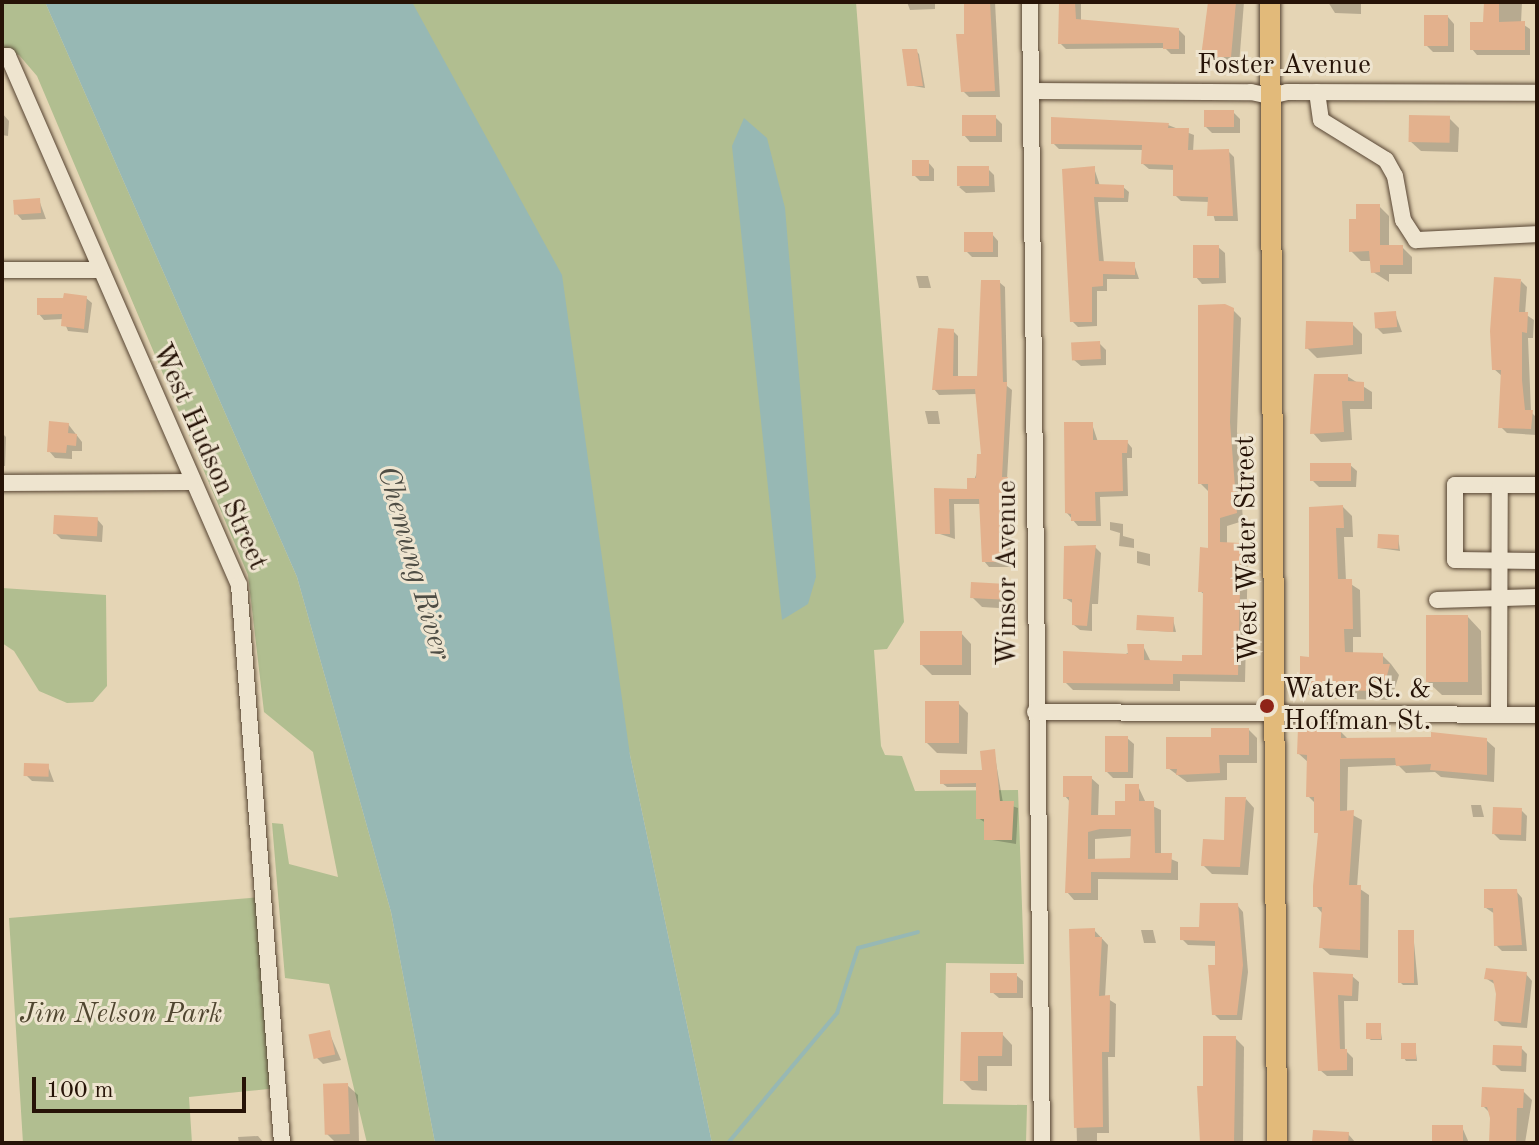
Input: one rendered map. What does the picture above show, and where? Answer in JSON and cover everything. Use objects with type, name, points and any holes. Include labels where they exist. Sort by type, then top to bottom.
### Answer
[{"type":"main road","name":"West Water Street","points":[[1270,2],[1278,714],[1277,1143]]},
{"type":"street","name":"Winsor Avenue","points":[[1030,2],[1035,712],[1042,1143]]},
{"type":"street","name":"West Hudson Street","points":[[5,56],[190,482],[233,567],[244,609],[245,708],[282,1143]]},
{"type":"street","name":"Foster Avenue","points":[[1031,91],[1246,92],[1270,96],[1317,92],[1537,93]]},
{"type":"street","points":[[1317,92],[1321,120],[1386,160],[1395,176],[1403,220],[1416,240],[1537,234]]},
{"type":"street","points":[[2,270],[99,270]]},
{"type":"street","points":[[2,483],[190,482]]},
{"type":"street","points":[[1537,485],[1455,485],[1455,560],[1537,561]]},
{"type":"street","points":[[1499,715],[1500,485]]},
{"type":"street","points":[[1437,600],[1537,597]]},
{"type":"street","points":[[1035,712],[1537,715]]},
{"type":"green space","points":[[2,2],[45,2],[297,577],[391,912],[435,1143],[367,1143],[329,984],[285,978],[272,823],[283,824],[289,864],[338,877],[313,752],[264,712],[248,575],[37,76],[19,55],[2,49]]},
{"type":"green space","points":[[412,2],[856,2],[904,622],[887,649],[874,650],[881,746],[885,755],[902,756],[915,791],[1018,790],[1024,964],[946,963],[943,1104],[1027,1105],[1026,1143],[712,1143],[630,755]]},
{"type":"green space","points":[[2,588],[106,595],[107,686],[93,702],[67,703],[39,691],[14,651],[2,643]]},
{"type":"green space","name":"Jim Nelson Park","points":[[261,897],[278,1088],[189,1097],[192,1143],[23,1143],[9,918]]},
{"type":"water","name":"Chemung River","points":[[45,2],[412,2],[562,275],[630,755],[712,1143],[435,1143],[391,912],[297,577]]},
{"type":"water","points":[[744,118],[767,138],[785,208],[816,577],[808,604],[782,620],[732,146]]},
{"type":"building","points":[[964,2],[990,2],[995,91],[961,92],[956,34],[964,34]]},
{"type":"building","points":[[1059,2],[1075,2],[1076,19],[1179,28],[1179,49],[1163,49],[1163,43],[1058,44]]},
{"type":"building","points":[[1208,2],[1236,2],[1231,57],[1201,57]]},
{"type":"building","points":[[1484,2],[1499,2],[1499,22],[1525,21],[1525,50],[1470,50],[1470,22],[1483,22]]},
{"type":"building","points":[[1424,15],[1448,15],[1448,46],[1424,46]]},
{"type":"building","points":[[902,49],[917,49],[923,86],[907,86]]},
{"type":"building","points":[[1204,110],[1234,110],[1234,127],[1204,127]]},
{"type":"building","points":[[962,115],[996,115],[996,136],[962,136]]},
{"type":"building","points":[[1409,115],[1450,116],[1450,143],[1409,142]]},
{"type":"building","points":[[1051,117],[1169,123],[1168,128],[1189,128],[1188,150],[1229,149],[1233,216],[1207,216],[1208,197],[1173,196],[1173,165],[1141,164],[1142,145],[1051,144]]},
{"type":"building","points":[[912,160],[929,160],[929,176],[912,176]]},
{"type":"building","points":[[957,166],[989,166],[989,186],[957,186]]},
{"type":"building","points":[[1095,166],[1095,184],[1124,185],[1124,198],[1094,197],[1099,261],[1135,262],[1135,275],[1103,274],[1103,286],[1092,287],[1092,322],[1070,322],[1062,169]]},
{"type":"building","points":[[40,198],[41,213],[14,215],[13,200]]},
{"type":"building","points":[[1356,204],[1380,204],[1380,245],[1403,245],[1403,265],[1380,265],[1380,272],[1371,273],[1369,251],[1349,252],[1349,219],[1356,219]]},
{"type":"building","points":[[964,232],[993,232],[993,252],[964,252]]},
{"type":"building","points":[[1193,245],[1219,245],[1219,278],[1193,278]]},
{"type":"building","points":[[1494,277],[1521,279],[1519,312],[1528,312],[1527,333],[1522,332],[1522,380],[1525,410],[1533,410],[1531,429],[1498,428],[1501,370],[1492,370],[1490,331]]},
{"type":"building","points":[[981,280],[1000,280],[1003,382],[1007,382],[1002,477],[1008,477],[1007,562],[982,562],[979,499],[949,499],[950,534],[935,534],[934,488],[967,489],[967,478],[976,478],[977,454],[981,454],[975,389],[932,390],[938,328],[954,329],[953,376],[977,376]]},
{"type":"building","points":[[64,293],[87,296],[84,329],[61,326],[62,314],[37,315],[37,298],[63,298]]},
{"type":"building","points":[[1225,304],[1234,308],[1230,422],[1237,513],[1220,518],[1220,542],[1241,543],[1238,675],[1173,674],[1173,684],[1063,683],[1063,651],[1128,654],[1127,644],[1144,644],[1144,660],[1182,661],[1182,655],[1202,655],[1203,592],[1198,592],[1200,547],[1208,548],[1208,484],[1198,484],[1198,305]]},
{"type":"building","points":[[1396,311],[1397,327],[1375,328],[1374,313]]},
{"type":"building","points":[[1306,321],[1353,322],[1353,345],[1305,349]]},
{"type":"building","points":[[1100,341],[1101,359],[1072,360],[1071,343]]},
{"type":"building","points":[[1314,374],[1348,374],[1348,381],[1364,382],[1364,401],[1342,401],[1344,432],[1310,434]]},
{"type":"building","points":[[49,421],[69,423],[68,433],[77,434],[76,446],[67,445],[66,453],[47,452]]},
{"type":"building","points":[[1064,422],[1093,422],[1093,440],[1128,440],[1127,453],[1122,453],[1123,491],[1095,492],[1096,521],[1071,521],[1071,514],[1065,513]]},
{"type":"building","points":[[1310,463],[1351,463],[1351,481],[1310,481]]},
{"type":"building","points":[[1343,505],[1344,528],[1336,528],[1338,579],[1352,579],[1353,629],[1344,629],[1345,652],[1383,653],[1383,664],[1390,664],[1383,691],[1300,690],[1300,656],[1309,657],[1309,507]]},
{"type":"building","points":[[54,515],[98,517],[97,536],[53,534]]},
{"type":"building","points":[[1378,534],[1399,535],[1398,549],[1377,548]]},
{"type":"building","points":[[1096,545],[1087,626],[1072,625],[1072,599],[1063,599],[1064,546]]},
{"type":"building","points":[[971,582],[1007,584],[1006,600],[970,598]]},
{"type":"building","points":[[1137,615],[1174,617],[1173,632],[1136,630]]},
{"type":"building","points":[[1426,615],[1468,615],[1468,682],[1426,682]]},
{"type":"building","points":[[920,631],[962,631],[962,665],[920,665]]},
{"type":"building","points":[[925,701],[959,701],[959,743],[925,743]]},
{"type":"building","points":[[1211,728],[1249,728],[1249,755],[1219,755],[1220,773],[1176,775],[1177,769],[1166,769],[1166,737],[1211,737]]},
{"type":"building","points":[[1298,728],[1341,729],[1341,738],[1431,737],[1431,732],[1487,738],[1487,775],[1430,770],[1431,764],[1396,766],[1395,758],[1340,759],[1340,811],[1354,810],[1349,885],[1361,885],[1360,950],[1319,948],[1322,907],[1313,907],[1318,833],[1314,833],[1314,797],[1306,797],[1307,755],[1297,754]]},
{"type":"building","points":[[1105,736],[1128,736],[1128,772],[1105,772]]},
{"type":"building","points":[[995,749],[1000,801],[1014,801],[1012,840],[984,840],[984,819],[976,819],[976,783],[940,784],[940,770],[982,770],[980,751]]},
{"type":"building","points":[[24,763],[49,764],[49,777],[24,776]]},
{"type":"building","points":[[1063,776],[1092,776],[1091,815],[1115,815],[1115,801],[1125,801],[1125,784],[1139,784],[1139,801],[1154,801],[1155,853],[1172,853],[1171,873],[1091,872],[1091,893],[1065,893],[1069,797],[1063,797]],"holes":[[[1131,829],[1130,858],[1088,859],[1088,832]]]},
{"type":"building","points":[[1225,797],[1246,797],[1240,867],[1201,866],[1203,839],[1224,840]]},
{"type":"building","points":[[1493,807],[1522,808],[1521,835],[1492,834]]},
{"type":"building","points":[[1484,889],[1517,889],[1522,945],[1494,946],[1493,908],[1484,908]]},
{"type":"building","points":[[1200,903],[1238,903],[1243,965],[1237,1015],[1212,1015],[1208,965],[1215,965],[1215,941],[1180,940],[1180,927],[1199,927]]},
{"type":"building","points":[[1095,928],[1095,937],[1102,937],[1099,996],[1110,995],[1109,1052],[1102,1052],[1103,1127],[1074,1128],[1069,929]]},
{"type":"building","points":[[1398,930],[1414,930],[1414,983],[1398,983]]},
{"type":"building","points":[[1486,968],[1527,972],[1521,1023],[1494,1021],[1496,994],[1493,980],[1484,979]]},
{"type":"building","points":[[1313,972],[1353,974],[1352,996],[1338,995],[1340,1049],[1347,1049],[1347,1070],[1318,1071]]},
{"type":"building","points":[[990,973],[1017,973],[1017,993],[990,993]]},
{"type":"building","points":[[1366,1023],[1381,1023],[1381,1039],[1366,1039]]},
{"type":"building","points":[[330,1030],[335,1054],[314,1059],[308,1035]]},
{"type":"building","points":[[961,1032],[1003,1032],[1002,1056],[978,1056],[978,1081],[960,1081]]},
{"type":"building","points":[[1203,1036],[1236,1036],[1234,1143],[1200,1143],[1197,1086],[1203,1086]]},
{"type":"building","points":[[1401,1043],[1416,1043],[1416,1059],[1401,1059]]},
{"type":"building","points":[[1493,1045],[1522,1046],[1521,1066],[1492,1065]]},
{"type":"building","points":[[348,1083],[350,1134],[325,1135],[323,1084]]},
{"type":"building","points":[[1482,1087],[1524,1089],[1523,1108],[1517,1108],[1516,1143],[1489,1143],[1490,1118],[1487,1107],[1481,1107]]},
{"type":"building","points":[[1432,1125],[1463,1125],[1463,1142],[1432,1142]]},
{"type":"building","points":[[1313,1130],[1349,1132],[1348,1143],[1312,1143]]},
{"type":"waterway","points":[[728,1143],[837,1013],[858,948],[918,932]]},
{"type":"place","name":"Water St. & Hoffman St.","points":[[1267,706]]}]
